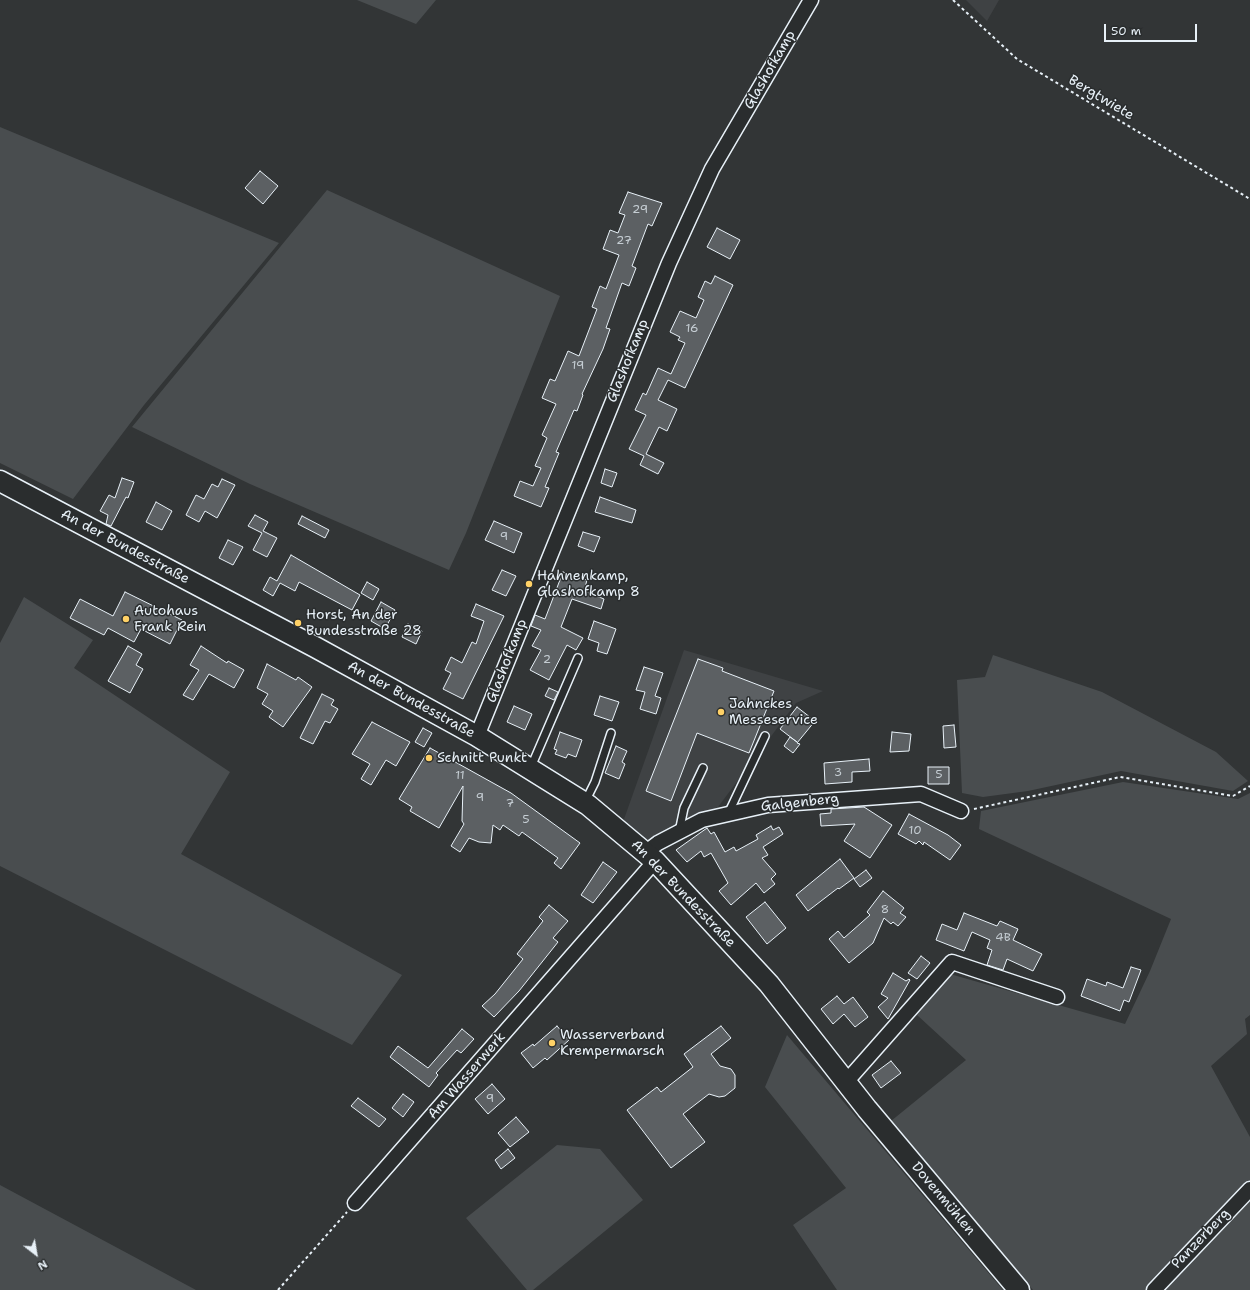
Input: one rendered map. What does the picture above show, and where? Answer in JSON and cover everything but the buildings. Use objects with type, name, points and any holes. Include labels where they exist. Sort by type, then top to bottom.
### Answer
[{"type":"main road","name":"An der Bundesstraße","points":[[0,481],[315,647],[477,736],[585,803],[650,856],[769,984],[867,1109]]},
{"type":"main road","name":"Dovenmühlen","points":[[867,1109],[1019,1290]]},
{"type":"street","name":"Glashofkamp","points":[[477,736],[669,263],[712,169],[811,0]]},
{"type":"street","name":"Galgenberg","points":[[650,856],[679,832],[702,820],[768,804],[921,794],[961,812]]},
{"type":"street","name":"Am Wasserwerk","points":[[355,1203],[650,856]]},
{"type":"street","points":[[846,1082],[952,962],[1057,997]]},
{"type":"street","name":"Panzerberg","points":[[1154,1290],[1250,1189]]},
{"type":"lane","points":[[530,770],[578,658]]},
{"type":"lane","points":[[585,803],[595,782],[611,733]]},
{"type":"lane","points":[[728,814],[764,736]]},
{"type":"lane","points":[[679,832],[684,808],[703,768]]},
{"type":"path","name":"Bergtwiete","points":[[952,0],[1017,59],[1250,199]]},
{"type":"path","points":[[961,812],[1120,777],[1232,796],[1250,786]]},
{"type":"path","points":[[278,1290],[355,1203]]},
{"type":"shaded area","points":[[357,0],[436,0],[416,24]]},
{"type":"shaded area","points":[[966,0],[999,0],[987,21]]},
{"type":"shaded area","points":[[0,127],[279,243],[144,405],[73,499],[0,463]]},
{"type":"shaded area","points":[[327,190],[560,296],[466,533],[449,570],[250,484],[132,427]]},
{"type":"shaded area","points":[[24,597],[93,640],[74,668],[230,772],[181,854],[402,975],[352,1045],[0,866],[0,643]]},
{"type":"shaded area","points":[[684,650],[823,691],[796,703],[712,815],[700,818],[646,841],[623,822]]},
{"type":"shaded area","points":[[993,655],[1102,692],[1216,752],[1248,781],[1233,791],[1121,771],[1028,791],[983,797],[962,793],[957,680],[985,677]]},
{"type":"shaded area","points":[[1123,782],[1238,799],[1250,793],[1250,1015],[1245,1019],[1247,1034],[1211,1066],[1250,1137],[1250,1184],[1149,1290],[1033,1290],[891,1121],[966,1060],[917,1015],[950,974],[1125,1024],[1150,971],[1171,919],[979,829],[981,811]]},
{"type":"shaded area","points":[[787,1035],[1003,1290],[837,1290],[793,1225],[846,1188],[765,1087]]},
{"type":"shaded area","points":[[557,1145],[600,1149],[643,1200],[533,1290],[527,1290],[466,1218]]},
{"type":"shaded area","points":[[0,1185],[196,1290],[0,1290]]},
{"type":"shaded area","points":[[1250,1201],[1250,1290],[1160,1290],[1184,1262]]},
{"type":"place","name":"Hahnenkamp, Glashofkamp 8","points":[[529,584]]},
{"type":"place","name":"Autohaus Frank Rein","points":[[126,619]]},
{"type":"place","name":"Horst, An der Bundesstraße 28","points":[[298,623]]},
{"type":"place","name":"Jahnckes Messeservice","points":[[721,712]]},
{"type":"place","name":"Schnitt Punkt","points":[[429,758]]},
{"type":"place","name":"Wasserverband Krempermarsch","points":[[552,1043]]}]
